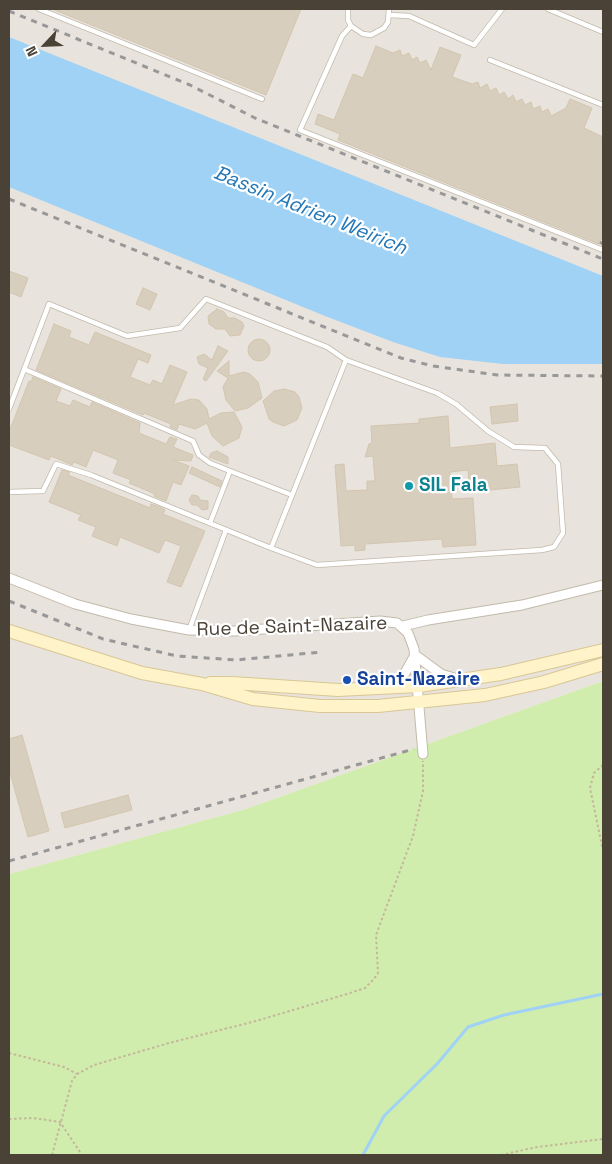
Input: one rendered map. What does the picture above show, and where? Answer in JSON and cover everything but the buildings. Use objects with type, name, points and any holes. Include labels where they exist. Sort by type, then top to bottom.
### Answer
[{"type":"main road","points":[[9,632],[124,668],[202,684],[245,697],[294,705],[349,708],[420,704],[517,689],[603,664]]},
{"type":"main road","points":[[202,684],[232,682],[338,690],[419,686],[501,674],[603,650]]},
{"type":"street","name":"Rue de Saint-Nazaire","points":[[9,578],[75,604],[131,619],[189,630],[235,631],[380,621],[403,626],[428,620],[522,605],[603,585]]},
{"type":"street","name":"Rue de Saint-Nazaire","points":[[403,626],[412,642],[415,654],[423,754]]},
{"type":"street","points":[[384,688],[406,673],[415,654],[441,674],[463,680]]},
{"type":"lane","points":[[39,9],[262,99]]},
{"type":"lane","points":[[348,9],[347,14],[351,26],[363,34],[371,35],[384,28],[390,15],[389,9]]},
{"type":"lane","points":[[390,15],[409,16],[474,45],[502,9]]},
{"type":"lane","points":[[548,9],[603,32]]},
{"type":"lane","points":[[351,26],[342,36],[300,130],[603,250]]},
{"type":"lane","points":[[490,60],[603,106]]},
{"type":"lane","points":[[9,409],[49,304],[127,336],[180,328],[206,299],[327,347],[346,360],[437,393],[456,404],[470,419],[488,432],[514,447],[545,448],[558,464],[563,534],[560,542],[554,547],[542,550],[335,564],[308,563],[91,475],[56,464],[43,491],[9,492]]},
{"type":"lane","points":[[270,548],[346,360]]},
{"type":"lane","points":[[24,369],[193,441],[199,454],[210,463],[292,495]]},
{"type":"lane","points":[[210,523],[230,471]]},
{"type":"lane","points":[[189,630],[226,530]]},
{"type":"path","points":[[52,1155],[72,1081],[77,1074],[94,1065],[347,994],[365,988],[374,979],[378,973],[376,935],[413,836],[423,791],[423,754]]},
{"type":"path","points":[[603,765],[594,774],[590,788],[603,850]]},
{"type":"path","points":[[9,1053],[64,1067],[77,1074]]},
{"type":"path","points":[[9,1119],[33,1118],[60,1122],[82,1155]]},
{"type":"path","points":[[501,1155],[536,1147],[603,1140]]},
{"type":"shaded area","points":[[9,9],[603,9],[603,681],[246,809],[9,874]]},
{"type":"green space","points":[[603,681],[603,1155],[9,1155],[9,874],[246,809]]},
{"type":"water","name":"Bassin Adrien Weirich","points":[[9,37],[603,276],[603,364],[503,364],[440,357],[393,342],[325,316],[9,187]]},
{"type":"waterway","points":[[363,1155],[384,1116],[437,1064],[468,1027],[504,1015],[603,994]]},
{"type":"railway","points":[[9,11],[190,85],[255,118],[603,259]]},
{"type":"railway","points":[[9,199],[401,358],[433,366],[497,375],[603,376]]},
{"type":"railway","points":[[9,601],[103,639],[177,656],[236,660],[322,652]]},
{"type":"railway","points":[[9,861],[414,749]]},
{"type":"place","name":"SIL Fala","points":[[409,486]]},
{"type":"place","name":"Saint-Nazaire","points":[[347,680]]}]
